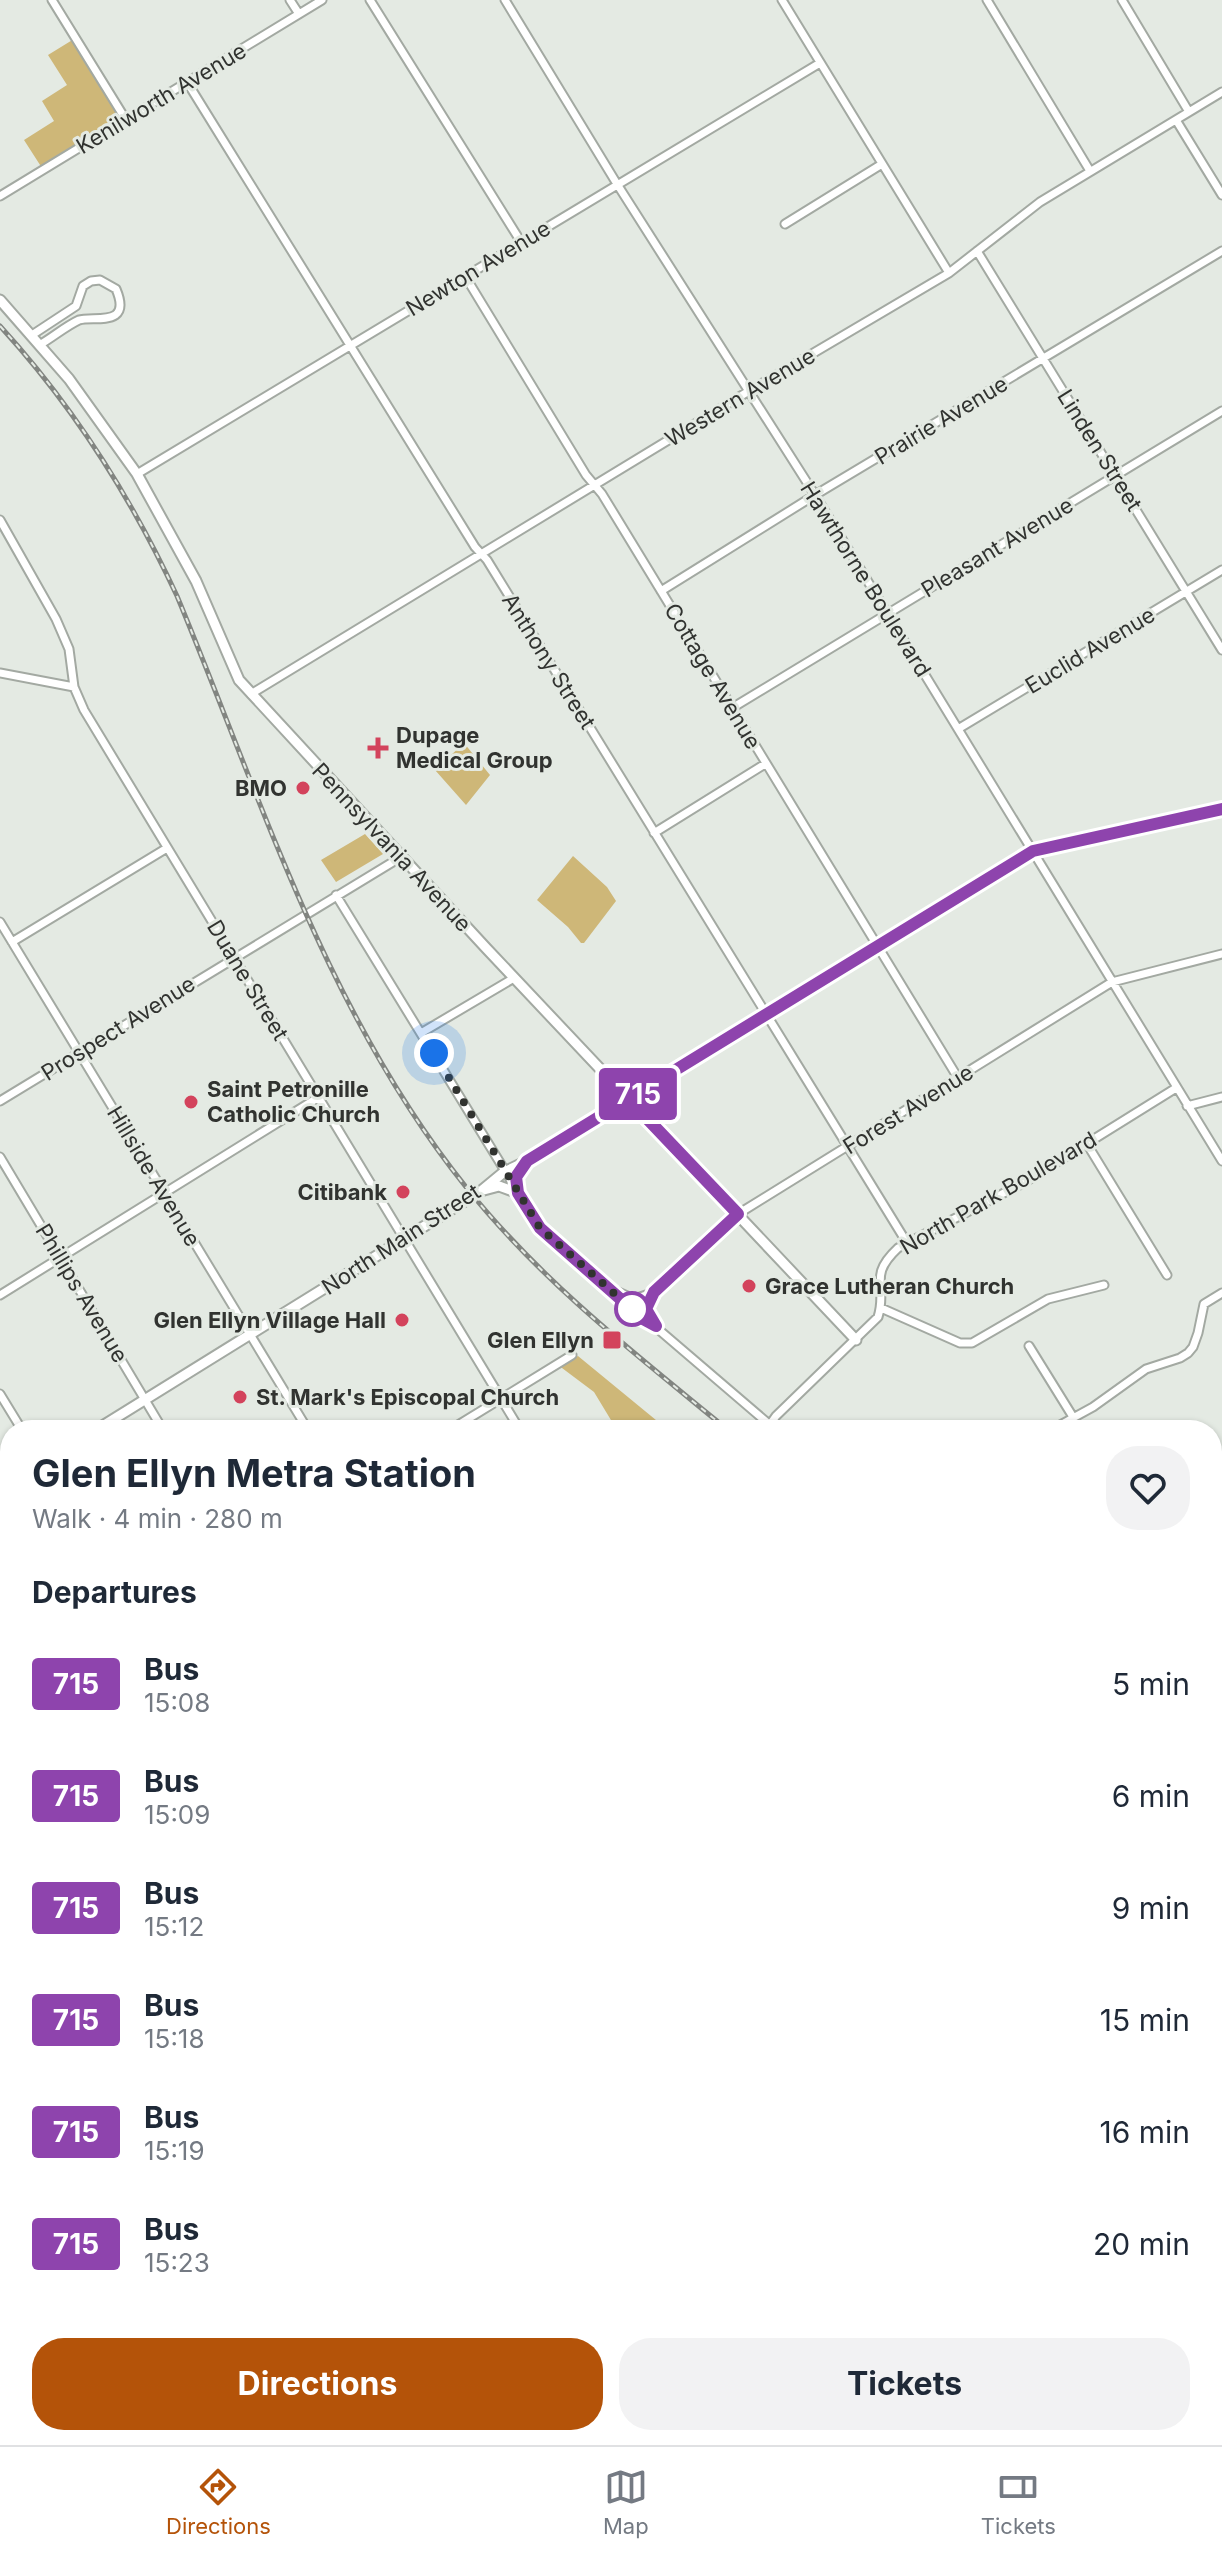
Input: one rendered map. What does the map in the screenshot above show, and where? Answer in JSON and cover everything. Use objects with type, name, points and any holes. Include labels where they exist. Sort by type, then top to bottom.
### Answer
[{"type":"street","points":[[52,0],[126,120]]},
{"type":"street","points":[[290,0],[299,14]]},
{"type":"street","name":"Kenilworth Avenue","points":[[0,196],[322,0]]},
{"type":"street","points":[[370,0],[521,242]]},
{"type":"street","name":"Hawthorne Boulevard","points":[[505,0],[617,184],[815,495],[1222,1161]]},
{"type":"street","points":[[782,0],[949,273]]},
{"type":"street","points":[[987,0],[1090,171]]},
{"type":"street","points":[[1122,0],[1189,112]]},
{"type":"street","name":"Newton Avenue","points":[[137,474],[820,63]]},
{"type":"street","name":"Anthony Street","points":[[187,82],[907,1243]]},
{"type":"street","name":"Western Avenue","points":[[251,694],[949,273],[1040,202],[1222,92]]},
{"type":"street","points":[[1176,120],[1222,195]]},
{"type":"street","points":[[785,224],[882,164]]},
{"type":"street","name":"Linden Street","points":[[977,251],[1222,650]]},
{"type":"street","name":"Prairie Avenue","points":[[661,591],[1222,251]]},
{"type":"street","name":"Cottage Avenue","points":[[465,276],[594,486],[602,494],[958,1078]]},
{"type":"street","points":[[32,335],[76,306],[83,286],[91,281],[100,280],[116,289],[119,308],[114,316],[106,320],[80,320],[41,344]]},
{"type":"street","name":"Pennsylvania Avenue","points":[[0,300],[41,344],[96,414],[137,474],[193,574],[239,680],[514,978],[856,1340]]},
{"type":"street","name":"Pleasant Avenue","points":[[732,708],[1222,411]]},
{"type":"street","name":"Duane Street","points":[[0,520],[56,619],[69,649],[74,687],[84,710],[514,1420]]},
{"type":"street","name":"Euclid Avenue","points":[[958,729],[1222,570]]},
{"type":"street","points":[[0,673],[74,687]]},
{"type":"street","points":[[654,833],[765,764]]},
{"type":"street","name":"North Main Street","points":[[112,1420],[481,1191],[504,1172],[527,1161],[1033,851],[1222,809]]},
{"type":"street","points":[[12,942],[167,848]]},
{"type":"street","name":"Prospect Avenue","points":[[0,1101],[401,857]]},
{"type":"street","points":[[336,895],[540,1228],[761,1420]]},
{"type":"street","name":"Hillside Avenue","points":[[0,922],[302,1420]]},
{"type":"street","name":"Forest Avenue","points":[[654,1292],[738,1214],[1112,982],[1222,954]]},
{"type":"street","points":[[421,1033],[514,978]]},
{"type":"street","name":"North Park Boulevard","points":[[881,1308],[879,1274],[882,1266],[907,1243],[1025,1182],[1176,1088]]},
{"type":"street","points":[[0,1295],[163,1191],[319,1097]]},
{"type":"street","points":[[1187,1106],[1222,1097]]},
{"type":"street","points":[[1087,1144],[1167,1275]]},
{"type":"street","name":"Phillips Avenue","points":[[0,1157],[158,1420]]},
{"type":"street","points":[[518,1193],[516,1177],[527,1161]]},
{"type":"street","points":[[481,1191],[499,1186],[518,1193]]},
{"type":"street","points":[[607,1285],[634,1299],[654,1292]]},
{"type":"street","points":[[778,1420],[878,1317],[881,1308],[960,1343],[972,1343],[1048,1299],[1104,1285]]},
{"type":"street","points":[[654,1292],[646,1309],[656,1326]]},
{"type":"street","points":[[1068,1420],[1100,1403],[1146,1369],[1188,1353],[1198,1333],[1204,1304],[1222,1293]]},
{"type":"street","points":[[1029,1346],[1073,1417]]},
{"type":"street","points":[[466,1420],[572,1355]]},
{"type":"street","points":[[0,1394],[16,1420]]},
{"type":"shaded area","points":[[74,39],[123,119],[42,168],[24,140],[54,121],[42,101],[67,85],[48,55]]},
{"type":"shaded area","points":[[464,743],[490,775],[466,805],[435,770]]},
{"type":"shaded area","points":[[365,834],[383,854],[336,882],[321,860]]},
{"type":"shaded area","points":[[573,856],[607,887],[616,901],[584,943],[537,900]]},
{"type":"shaded area","points":[[578,1356],[656,1420],[611,1420],[594,1392],[558,1365]]},
{"type":"railway","points":[[0,326],[52,388],[99,454],[159,559],[177,596],[301,902],[374,1050],[417,1120],[466,1187],[526,1254],[590,1315],[716,1420]]},
{"type":"bus line","name":"715","points":[[637,1108],[738,1214],[654,1292],[646,1309],[656,1326],[643,1319],[540,1228],[518,1193],[516,1177],[527,1161],[1033,851],[1222,809]]},
{"type":"place","name":"Dupage Medical Group","points":[[378,748]]},
{"type":"place","name":"BMO","points":[[303,788]]},
{"type":"place","name":"Saint Petronille Catholic Church","points":[[191,1102]]},
{"type":"place","name":"Citibank","points":[[403,1192]]},
{"type":"place","name":"Grace Lutheran Church","points":[[749,1286]]},
{"type":"place","name":"Glen Ellyn Village Hall","points":[[402,1320]]},
{"type":"place","name":"Glen Ellyn","points":[[612,1340]]},
{"type":"place","name":"St. Mark's Episcopal Church","points":[[240,1397]]},
{"type":"route","points":[[434,1053],[540,1228],[632,1309]]}]
